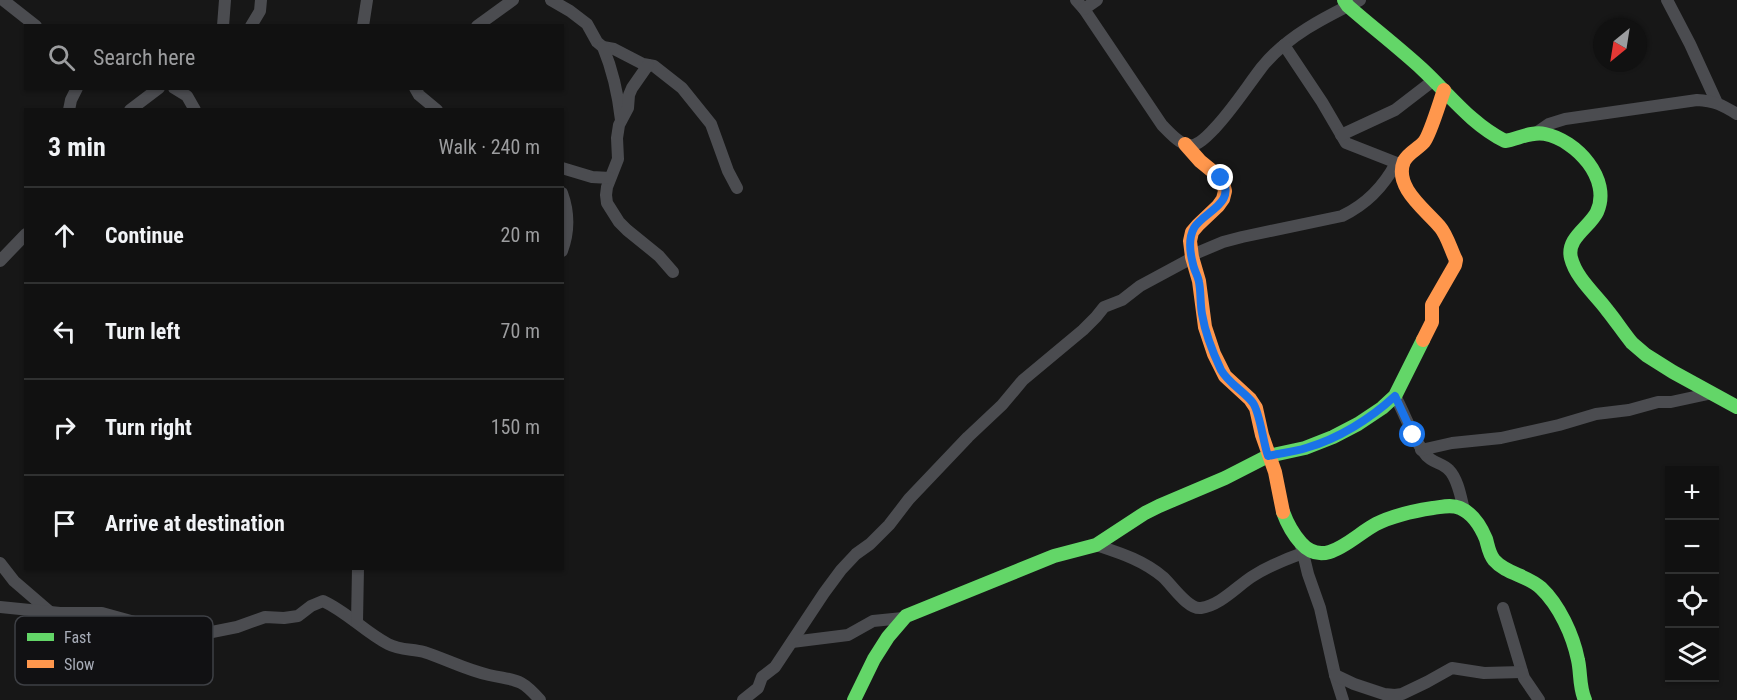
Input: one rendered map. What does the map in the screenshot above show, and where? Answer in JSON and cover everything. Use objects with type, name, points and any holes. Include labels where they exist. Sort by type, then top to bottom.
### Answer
[{"type":"street","points":[[3,0],[33,24]]},
{"type":"street","points":[[224,24],[225,0]]},
{"type":"street","points":[[252,24],[260,10],[261,0]]},
{"type":"street","points":[[363,24],[367,0]]},
{"type":"street","points":[[480,24],[513,0]]},
{"type":"street","points":[[551,0],[587,24],[597,42],[603,47],[619,96],[621,120]]},
{"type":"street","points":[[1097,0],[1080,5],[1162,125],[1173,137],[1185,144],[1224,183],[1225,194],[1221,202],[1196,225],[1190,243],[1199,280],[1204,328],[1227,379],[1252,402],[1256,409],[1276,478],[1281,506],[1285,518],[1302,547],[1343,700]]},
{"type":"street","points":[[1667,0],[1717,103]]},
{"type":"street","points":[[1185,144],[1195,145],[1207,136],[1223,120],[1263,67],[1284,45],[1302,31],[1351,2],[1482,128],[1505,141],[1525,134],[1548,134],[1570,144],[1583,156],[1590,166],[1601,197],[1597,213],[1571,247],[1570,255],[1579,274],[1633,344],[1708,394],[1737,407]]},
{"type":"street","points":[[1284,45],[1346,143],[1399,165]]},
{"type":"street","points":[[603,47],[614,49],[661,70],[682,88],[711,124],[728,171],[737,188]]},
{"type":"street","points":[[648,65],[629,95],[628,108],[617,133],[618,159],[606,195],[607,203],[627,230],[658,256],[672,272]]},
{"type":"street","points":[[1341,135],[1395,110],[1439,85]]},
{"type":"street","points":[[743,700],[758,688],[762,677],[775,667],[841,570],[889,525],[909,499],[1002,405],[1023,380],[1083,330],[1104,307],[1122,300],[1140,286],[1192,256],[1223,242],[1342,216],[1355,210],[1408,155],[1425,141],[1439,85]]},
{"type":"street","points":[[69,108],[76,90]]},
{"type":"street","points":[[133,108],[156,90]]},
{"type":"street","points":[[177,90],[187,96],[194,108]]},
{"type":"street","points":[[417,90],[435,108]]},
{"type":"street","points":[[1536,133],[1549,124],[1566,119],[1697,100],[1717,103],[1737,114]]},
{"type":"street","points":[[792,642],[848,635],[873,621],[903,618],[1054,556],[1096,545],[1145,513],[1225,478],[1268,456],[1305,448],[1333,437],[1358,424],[1387,404],[1395,396],[1432,322],[1431,305],[1455,265],[1441,228],[1420,208],[1407,190],[1399,165]]},
{"type":"street","points":[[564,169],[592,177],[610,178]]},
{"type":"street","points":[[564,198],[568,227],[564,246]]},
{"type":"street","points":[[0,261],[24,236]]},
{"type":"street","points":[[1421,450],[1452,443],[1501,438],[1596,414],[1629,410],[1658,402],[1671,402],[1708,394]]},
{"type":"street","points":[[1395,396],[1421,450],[1431,460],[1451,472],[1464,510]]},
{"type":"street","points":[[1302,547],[1311,552],[1324,554],[1335,552],[1372,526],[1417,510],[1453,506],[1464,510],[1483,532],[1495,561],[1532,579],[1548,595],[1574,645],[1580,670],[1581,690],[1585,700]]},
{"type":"street","points":[[1096,545],[1135,558],[1162,577],[1189,604],[1197,608],[1224,597],[1252,576],[1302,547]]},
{"type":"street","points":[[0,563],[14,581],[50,612]]},
{"type":"street","points":[[357,622],[358,570]]},
{"type":"street","points":[[213,632],[237,627],[265,617],[298,616],[311,606],[323,601],[338,608],[392,646],[422,652],[468,670],[512,678],[531,689],[540,700]]},
{"type":"street","points":[[0,607],[50,612],[102,613],[113,616]]},
{"type":"street","points":[[1503,608],[1524,678],[1539,700]]},
{"type":"street","points":[[854,700],[874,659],[903,618]]},
{"type":"street","points":[[1335,675],[1383,694],[1395,695],[1402,694],[1452,668],[1484,673],[1522,672]]},
{"type":"traffic: fast","points":[[1344,0],[1348,6],[1422,69],[1481,126],[1493,134],[1505,141],[1530,134],[1545,134],[1568,144],[1579,153],[1595,174],[1600,187],[1600,199],[1594,217],[1572,244],[1571,258],[1577,272],[1632,343],[1646,355],[1737,407]]},
{"type":"traffic: fast","points":[[854,700],[874,659],[888,637],[906,616],[1054,556],[1096,545],[1159,506],[1225,478],[1268,456],[1305,448],[1358,424],[1395,396],[1423,340]]},
{"type":"traffic: fast","points":[[1283,512],[1290,528],[1301,543],[1310,550],[1320,553],[1339,548],[1376,524],[1397,516],[1446,506],[1464,510],[1482,530],[1494,560],[1541,588],[1559,612],[1576,650],[1585,700]]},
{"type":"traffic: slow","points":[[1423,340],[1432,322],[1432,305],[1456,260],[1442,230],[1407,189],[1402,171],[1406,158],[1426,138],[1444,90]]},
{"type":"traffic: slow","points":[[1185,144],[1200,161],[1222,179],[1225,191],[1218,206],[1192,232],[1190,241],[1199,281],[1205,327],[1214,354],[1225,376],[1250,399],[1256,408],[1262,435],[1275,472],[1283,512]]},
{"type":"route","points":[[1221,178],[1225,194],[1221,202],[1193,230],[1190,243],[1193,264],[1199,280],[1204,328],[1227,379],[1252,402],[1256,409],[1268,456],[1305,448],[1333,437],[1358,424],[1395,396],[1413,435]]}]
